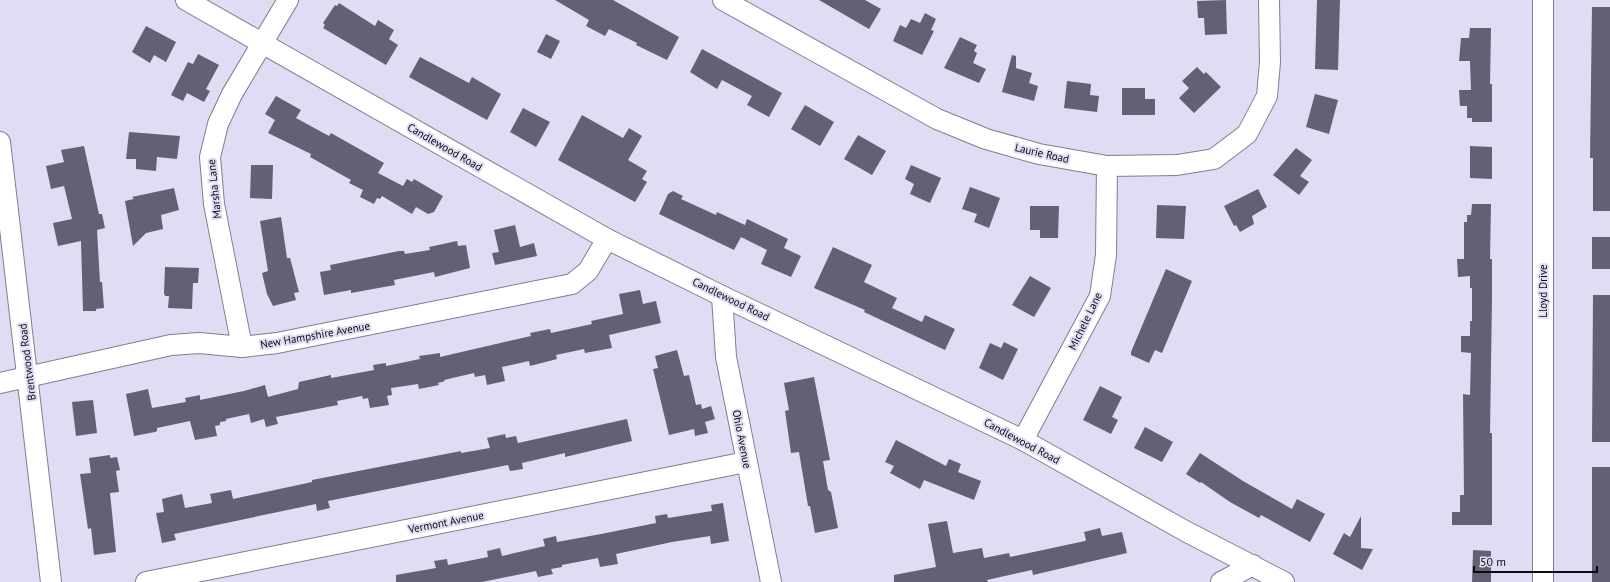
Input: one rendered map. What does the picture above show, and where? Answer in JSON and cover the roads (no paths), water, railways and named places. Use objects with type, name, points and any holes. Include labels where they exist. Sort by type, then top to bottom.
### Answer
[{"type":"street","name":"Candlewood Road","points":[[186,0],[608,238],[722,296],[1023,440],[1187,532],[1284,582]]},
{"type":"street","name":"Marsha Lane","points":[[242,347],[214,204],[210,157],[218,124],[232,94],[288,0]]},
{"type":"street","name":"Laurie Road","points":[[723,0],[938,119],[986,139],[1039,154],[1107,166],[1177,165],[1214,159],[1247,134],[1267,96],[1270,62],[1269,0]]},
{"type":"street","name":"Lloyd Drive","points":[[1543,0],[1543,582]]},
{"type":"street","name":"Brentwood Road","points":[[0,149],[51,582]]},
{"type":"street","name":"Michele Lane","points":[[1023,440],[1100,296],[1106,255],[1107,166]]},
{"type":"street","name":"New Hampshire Avenue","points":[[0,383],[171,345],[199,344],[242,347],[277,343],[572,284],[588,271],[608,238]]},
{"type":"street","name":"Ohio Avenue","points":[[722,296],[726,357],[771,582]]},
{"type":"street","name":"Vermont Avenue","points":[[146,582],[746,462]]},
{"type":"street","points":[[1221,582],[1253,565]]}]
